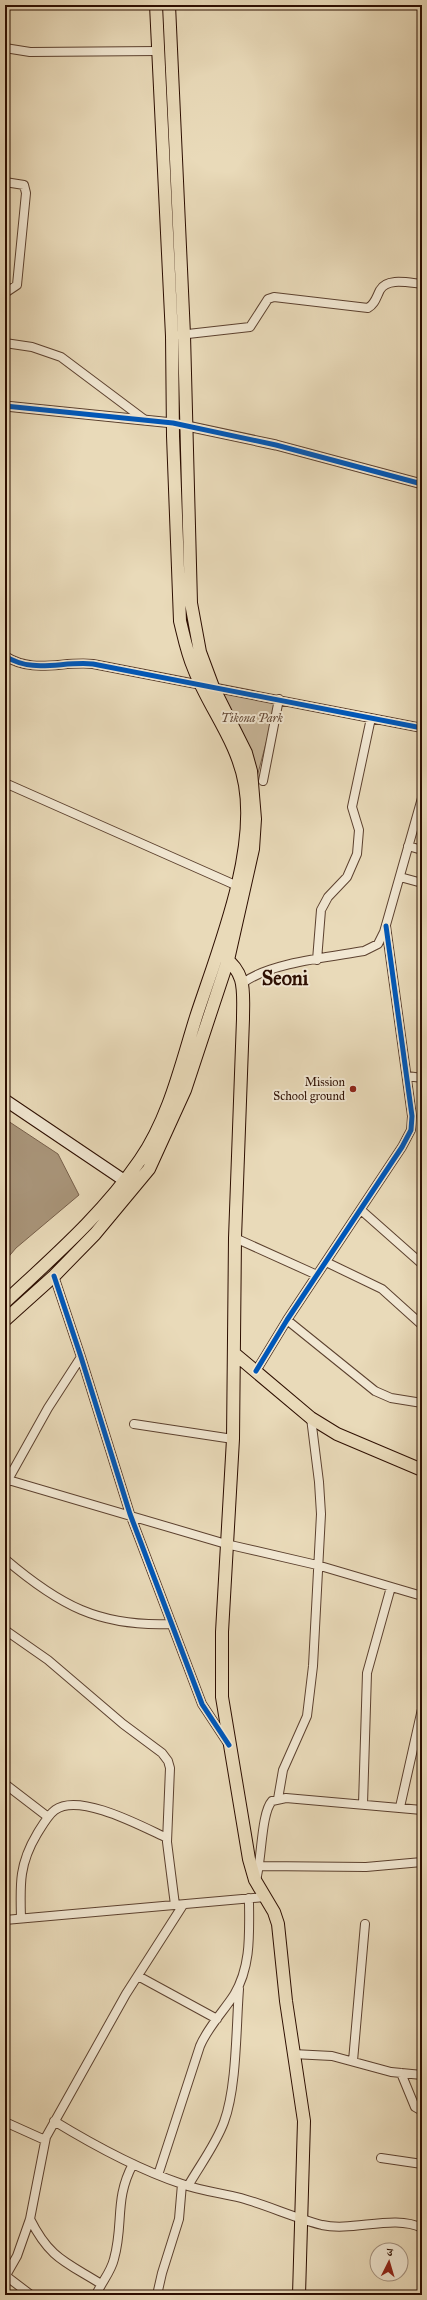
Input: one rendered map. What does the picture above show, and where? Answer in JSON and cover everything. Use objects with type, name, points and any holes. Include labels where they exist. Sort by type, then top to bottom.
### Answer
[{"type":"main road","points":[[5,1302],[92,1220],[125,1181],[142,1158],[168,1104],[217,952],[241,888],[253,849],[255,819],[254,786],[246,753],[213,687],[200,652],[191,603],[186,425],[178,335],[156,5]]},
{"type":"main road","points":[[5,1320],[54,1276],[95,1234],[135,1188],[148,1169],[174,1115],[228,960],[241,888],[246,833],[245,785],[228,736],[201,684],[185,644],[180,621],[173,422],[178,335],[169,5]]},
{"type":"main road","points":[[217,952],[228,960],[240,974],[243,983],[235,1238],[233,1439],[222,1632],[222,1691],[229,1745],[236,1772],[249,1859],[255,1880],[274,1912],[280,1935],[293,2054],[304,2121],[299,2295]]},
{"type":"main road","points":[[5,1100],[135,1188]]},
{"type":"main road","points":[[235,1354],[311,1418],[344,1437],[422,1470]]},
{"type":"street","points":[[5,48],[30,52],[159,51]]},
{"type":"street","points":[[5,182],[24,185],[26,193],[17,285],[5,293]]},
{"type":"street","points":[[178,335],[250,327],[268,299],[274,297],[368,308],[373,305],[382,286],[386,284],[395,282],[422,284]]},
{"type":"street","points":[[5,343],[32,347],[61,357],[145,420]]},
{"type":"street","points":[[5,406],[173,422],[276,445],[422,484]]},
{"type":"street","points":[[5,656],[28,666],[75,662],[93,664],[422,728]]},
{"type":"street","points":[[262,781],[279,699]]},
{"type":"street","points":[[317,960],[321,910],[328,897],[347,876],[357,854],[359,830],[352,807],[371,718]]},
{"type":"street","points":[[5,783],[241,888]]},
{"type":"street","points":[[243,983],[251,976],[273,968],[372,948],[381,939],[422,798]]},
{"type":"street","points":[[408,846],[422,850]]},
{"type":"street","points":[[400,876],[422,883]]},
{"type":"street","points":[[256,1371],[287,1320],[402,1147],[410,1130],[412,1116],[386,926]]},
{"type":"street","points":[[407,1076],[422,1078]]},
{"type":"street","points":[[361,1210],[422,1264]]},
{"type":"street","points":[[235,1238],[317,1275]]},
{"type":"street","points":[[326,1262],[382,1289],[422,1325]]},
{"type":"street","points":[[54,1276],[130,1514],[171,1624],[202,1704],[229,1745]]},
{"type":"street","points":[[287,1320],[374,1391],[391,1398],[422,1403]]},
{"type":"street","points":[[81,1357],[48,1408],[6,1481],[130,1514],[226,1544],[317,1565],[422,1596]]},
{"type":"street","points":[[278,1799],[282,1770],[301,1732],[310,1697],[321,1514],[319,1482],[311,1418]]},
{"type":"street","points":[[134,1424],[233,1439]]},
{"type":"street","points":[[5,1560],[50,1595],[90,1614],[131,1624],[171,1624]]},
{"type":"street","points":[[363,1804],[367,1673],[391,1587]]},
{"type":"street","points":[[5,1630],[48,1660],[123,1724],[162,1753],[168,1761],[170,1768],[167,1838],[175,1905]]},
{"type":"street","points":[[400,1807],[422,1709]]},
{"type":"street","points":[[5,1784],[48,1818]]},
{"type":"street","points":[[255,1880],[260,1866],[265,1812],[272,1801],[278,1799],[363,1804],[422,1810]]},
{"type":"street","points":[[21,1918],[20,1885],[23,1863],[28,1850],[48,1818],[60,1807],[87,1806],[112,1813],[167,1838]]},
{"type":"street","points":[[260,1866],[366,1867],[422,1862]]},
{"type":"street","points":[[5,1920],[265,1897]]},
{"type":"street","points":[[157,2295],[162,2273],[179,2219],[186,2185],[219,2133],[226,2117],[235,2055],[239,1985],[248,1952],[249,1898]]},
{"type":"street","points":[[31,2295],[6,2273],[17,2256],[30,2219],[45,2140],[54,2121],[126,1994],[183,1904]]},
{"type":"street","points":[[353,2061],[365,1924]]},
{"type":"street","points":[[138,1976],[193,2008],[217,2019]]},
{"type":"street","points":[[158,2175],[200,2046],[239,1985]]},
{"type":"street","points":[[293,2054],[332,2056],[401,2073],[422,2075]]},
{"type":"street","points":[[401,2073],[415,2107],[422,2112]]},
{"type":"street","points":[[54,2121],[92,2144],[158,2175],[186,2185],[242,2198],[324,2225],[335,2226],[396,2223],[422,2228]]},
{"type":"street","points":[[5,2122],[45,2140]]},
{"type":"street","points":[[381,2158],[422,2164]]},
{"type":"street","points":[[96,2295],[114,2261],[119,2227],[120,2197],[123,2184],[134,2164]]},
{"type":"street","points":[[30,2219],[40,2239],[53,2255],[101,2284]]},
{"type":"green space","name":"Tikona Park","points":[[217,690],[277,702],[257,777]]},
{"type":"shaded area","points":[[5,1119],[58,1154],[79,1195],[16,1248],[5,1261]]},
{"type":"cycle path","points":[[5,406],[173,423],[276,445],[422,484]]},
{"type":"cycle path","points":[[5,656],[16,661],[37,666],[93,664],[422,728]]},
{"type":"cycle path","points":[[256,1371],[287,1320],[402,1147],[411,1130],[412,1116],[386,926]]},
{"type":"cycle path","points":[[54,1276],[130,1514],[202,1704],[229,1745]]},
{"type":"place","name":"Mission School ground","points":[[353,1089]]},
{"type":"district","name":"Seoni","points":[[285,978]]}]
